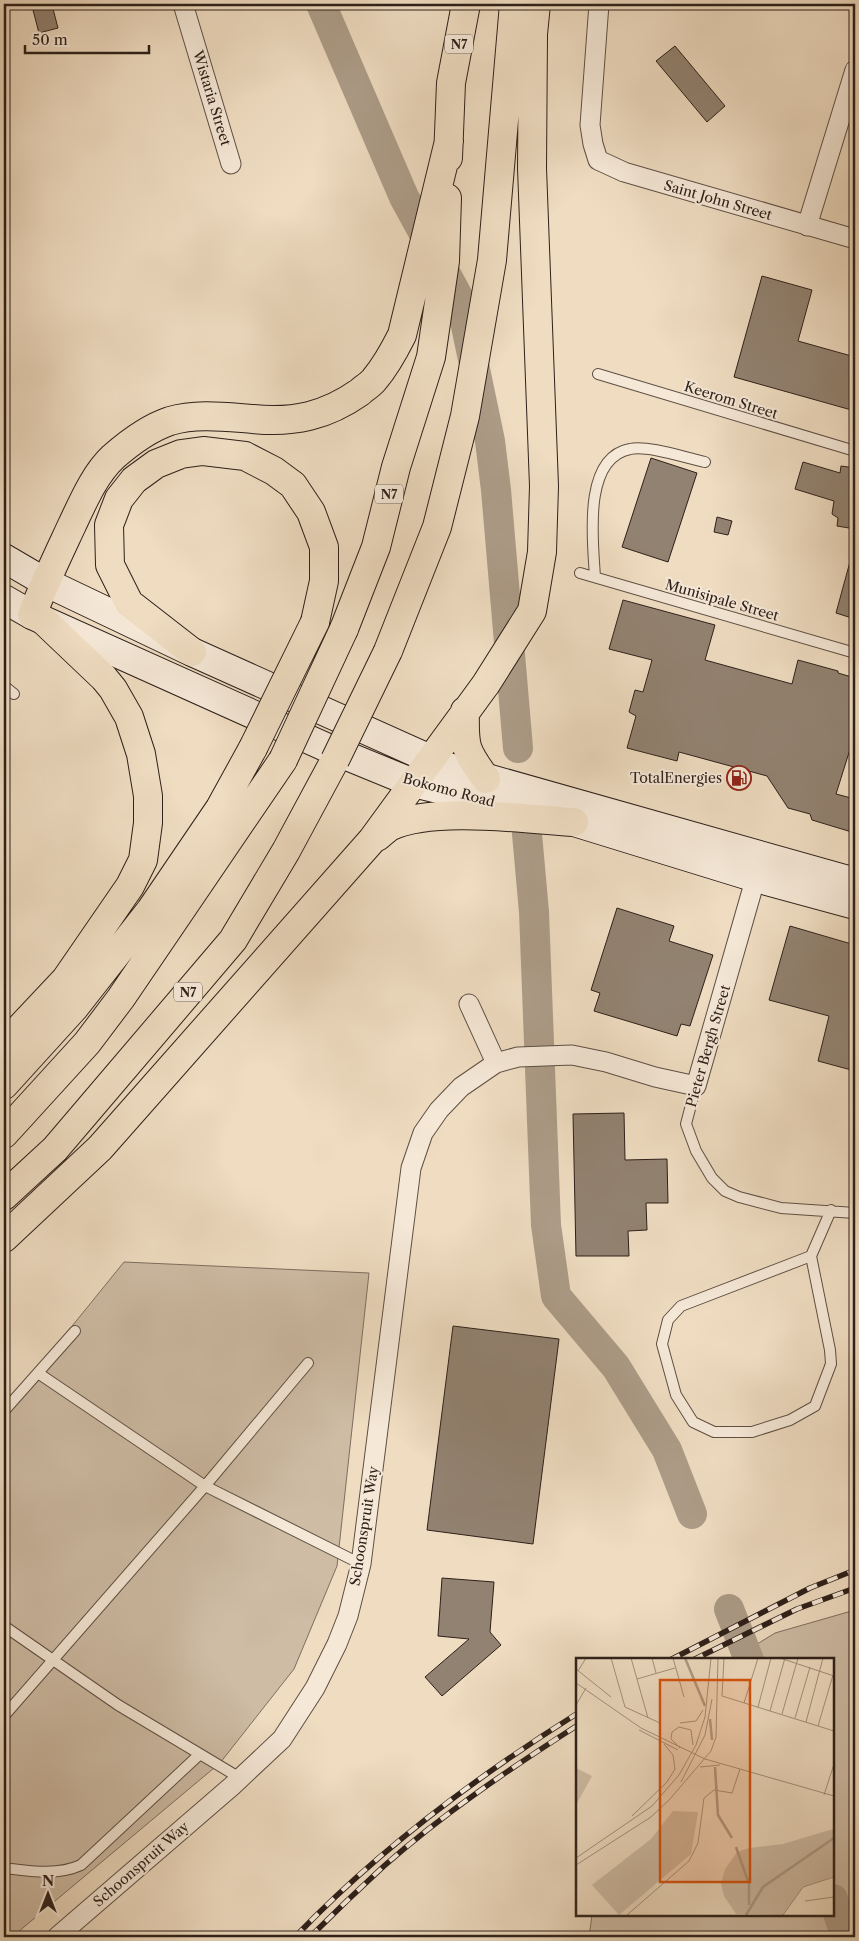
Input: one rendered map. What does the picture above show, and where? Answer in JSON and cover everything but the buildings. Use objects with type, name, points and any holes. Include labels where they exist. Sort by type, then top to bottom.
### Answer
[{"type":"highway","name":"N7","points":[[4,1134],[88,1043],[122,998],[283,760],[344,629],[376,547],[396,467],[431,357],[445,261],[452,84],[466,4]]},
{"type":"highway","name":"N7","points":[[4,1196],[55,1149],[233,940],[286,851],[335,760],[388,651],[436,527],[464,416],[492,260],[514,4]]},
{"type":"highway","points":[[4,1238],[100,1148],[372,840],[486,684],[532,611],[542,552],[544,486],[532,168],[533,34],[536,4]]},
{"type":"highway","points":[[4,1045],[66,979],[130,886],[143,860],[148,823],[148,796],[141,754],[129,717],[113,689],[104,678],[37,617],[45,582],[92,485],[111,459],[139,436],[169,421],[185,418],[224,417],[295,420],[327,411],[349,399],[373,381],[389,360],[402,335],[449,141]]},
{"type":"highway","points":[[4,1085],[74,1008],[150,911],[220,808],[254,748],[315,622],[324,581],[324,547],[311,512],[293,485],[274,471],[246,456],[202,451],[181,454],[156,464],[134,480],[119,499],[109,525],[110,565],[129,603],[192,652]]},
{"type":"highway","points":[[465,711],[464,732],[466,748],[468,754],[486,779]]},
{"type":"highway","points":[[372,840],[395,825],[420,818],[450,815],[574,822]]},
{"type":"main road","name":"Bokomo Road","points":[[4,558],[45,582],[192,652],[429,760],[486,779],[581,804],[759,867],[855,905]]},
{"type":"main road","name":"Bokomo Road","points":[[4,599],[37,617],[330,750],[413,783],[759,867],[855,882]]},
{"type":"street","name":"Wistaria Street","points":[[183,4],[232,164]]},
{"type":"street","name":"Saint John Street","points":[[599,4],[590,125],[598,160],[624,172],[807,226],[855,238]]},
{"type":"street","points":[[807,226],[855,70]]},
{"type":"street","name":"Pieter Bergh Street","points":[[696,1086],[759,867]]},
{"type":"street","points":[[469,1004],[496,1063]]},
{"type":"street","name":"Schoonspruit Way","points":[[57,1937],[240,1778],[282,1739],[316,1688],[337,1644],[348,1616],[361,1564],[411,1168],[422,1133],[439,1110],[461,1087],[496,1063],[518,1057],[572,1055],[606,1062],[655,1078],[696,1086]]},
{"type":"lane","name":"Keerom Street","points":[[598,374],[855,451]]},
{"type":"lane","points":[[595,577],[592,512],[599,481],[607,462],[617,453],[632,448],[651,450],[705,462]]},
{"type":"lane","name":"Munisipale Street","points":[[580,573],[855,653]]},
{"type":"lane","points":[[4,686],[14,694]]},
{"type":"lane","name":"Pieter Bergh Street","points":[[696,1086],[686,1124],[696,1151],[712,1178],[725,1191],[739,1198],[781,1208],[831,1210]]},
{"type":"lane","points":[[811,1256],[681,1306],[668,1320],[662,1344],[676,1395],[693,1422],[714,1432],[752,1432],[790,1420],[815,1406],[831,1364],[830,1350],[811,1256],[831,1210],[855,1213]]},
{"type":"lane","points":[[4,1411],[75,1331]]},
{"type":"lane","points":[[4,1716],[205,1486],[308,1363]]},
{"type":"lane","points":[[38,1373],[205,1486],[361,1564]]},
{"type":"lane","points":[[4,1626],[118,1705],[240,1778]]},
{"type":"lane","points":[[4,1868],[32,1871],[69,1871],[81,1865],[200,1754]]},
{"type":"shaded area","points":[[124,1262],[369,1273],[337,1566],[294,1669],[220,1763],[12,1937],[4,1937],[4,1410]]},
{"type":"shaded area","points":[[855,1610],[855,1937],[589,1937],[592,1916],[834,1916],[834,1658],[738,1658],[775,1633]]},
{"type":"waterway","points":[[321,4],[404,197],[461,302],[490,441],[496,490],[518,748]]},
{"type":"waterway","points":[[527,834],[534,912],[546,1225],[556,1296],[616,1367],[667,1450],[692,1514]]},
{"type":"waterway","points":[[729,1609],[748,1658]]},
{"type":"waterway","points":[[834,1902],[846,1937]]},
{"type":"railway","points":[[674,1658],[810,1588],[855,1570]]},
{"type":"railway","points":[[697,1658],[797,1609],[855,1588]]},
{"type":"railway","points":[[295,1937],[360,1874],[429,1816],[502,1763],[576,1714]]},
{"type":"railway","points":[[310,1937],[407,1846],[454,1809],[576,1726]]},
{"type":"place","name":"TotalEnergies","points":[[739,778]]}]
